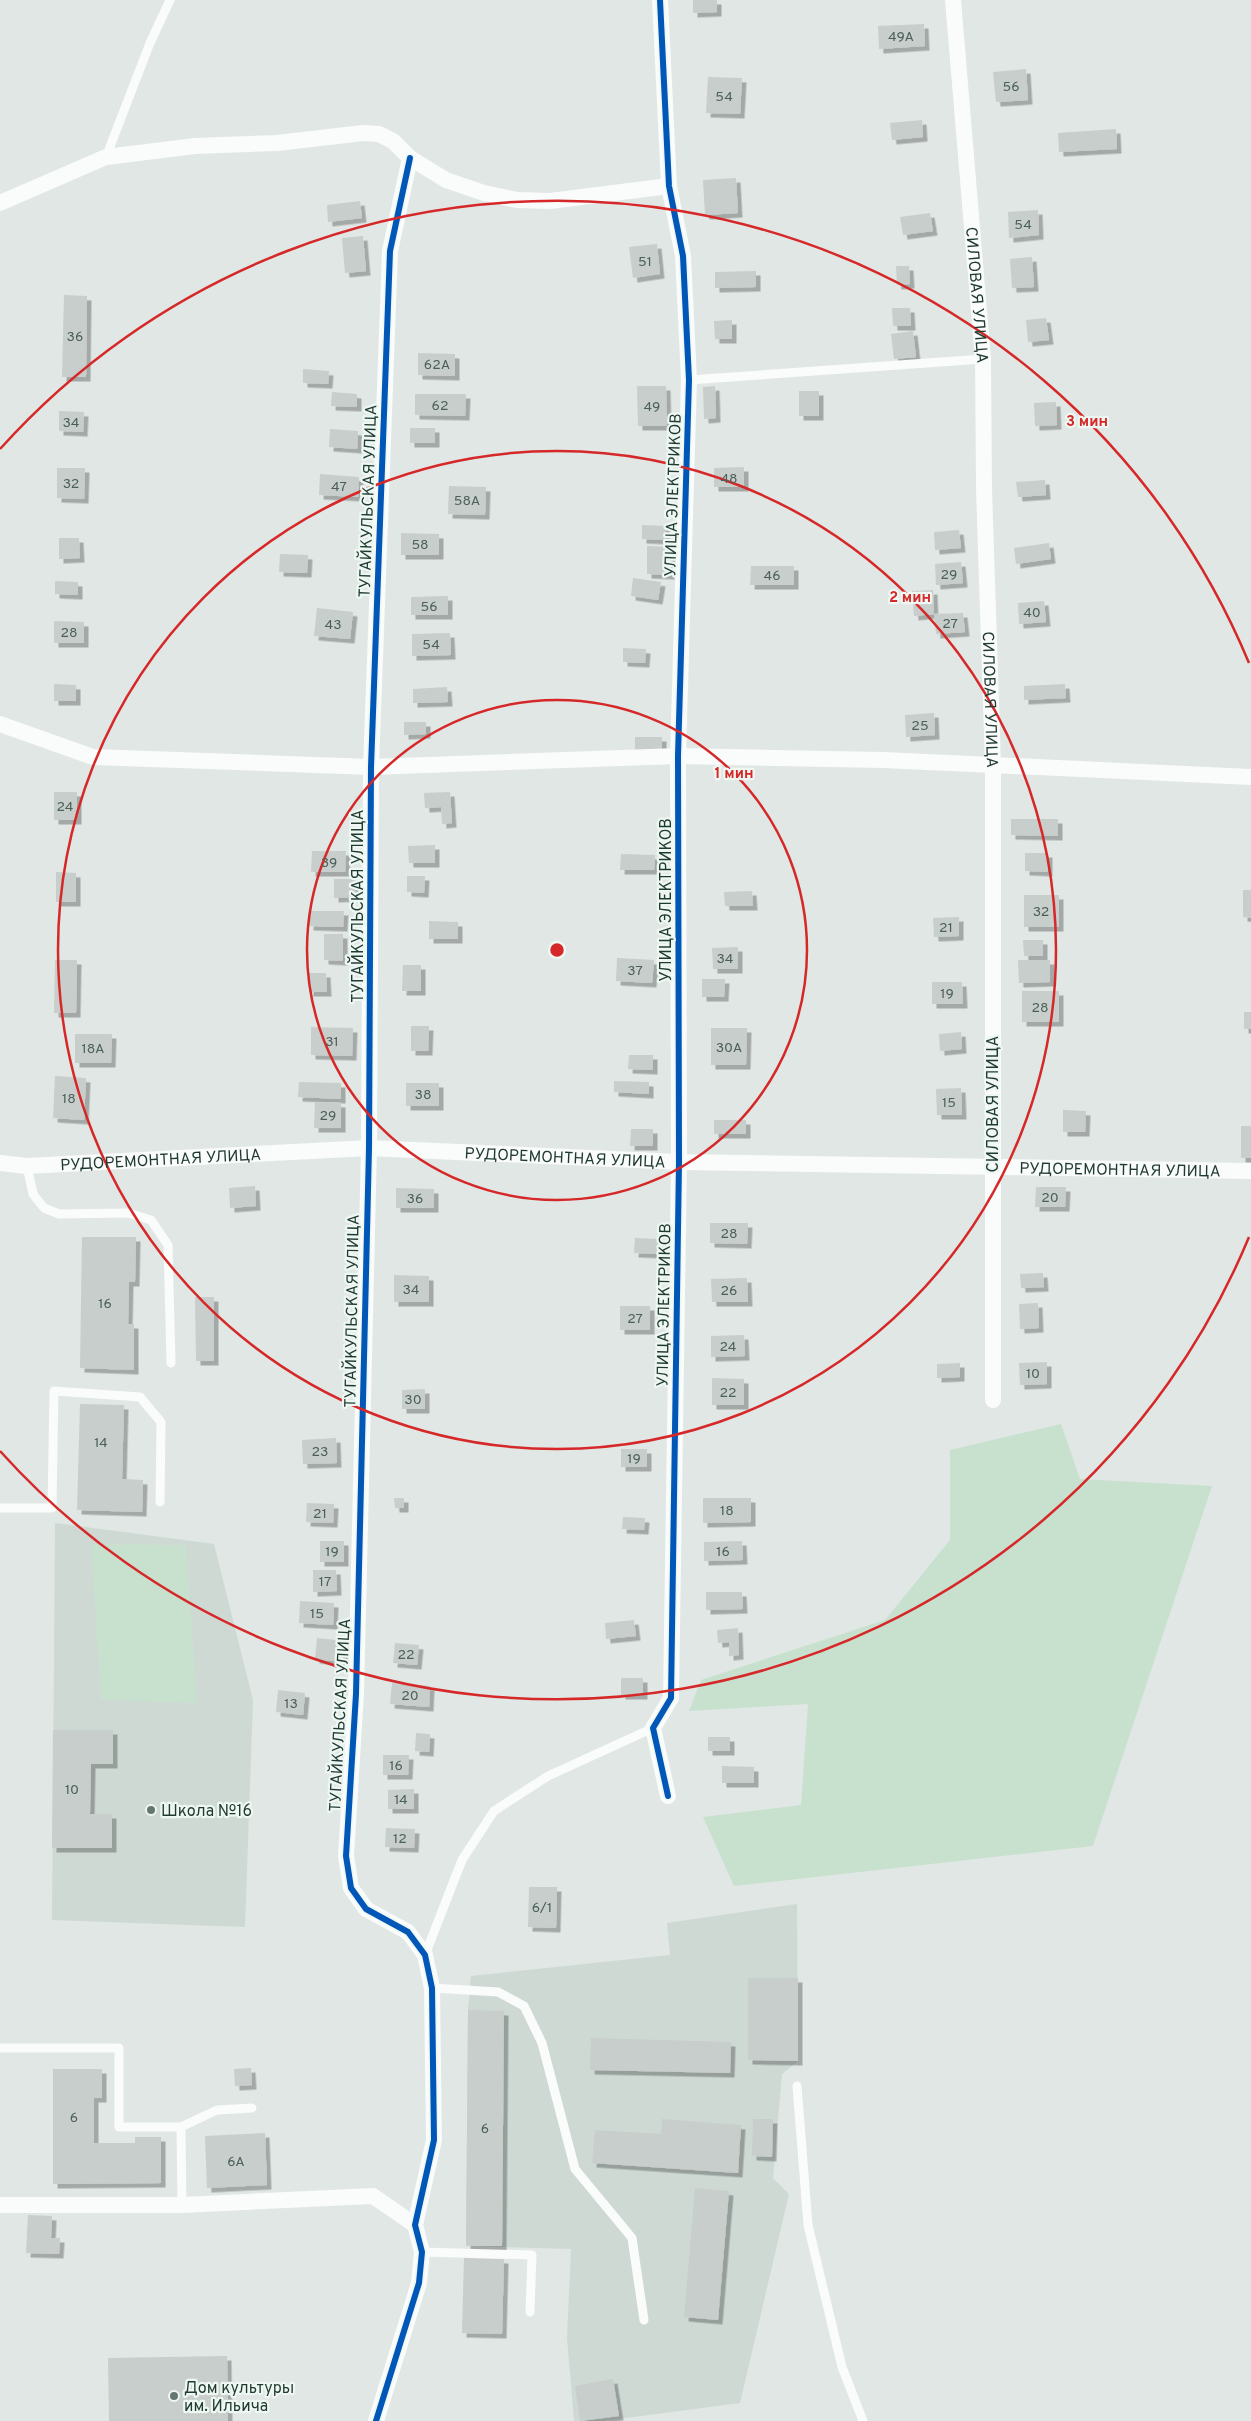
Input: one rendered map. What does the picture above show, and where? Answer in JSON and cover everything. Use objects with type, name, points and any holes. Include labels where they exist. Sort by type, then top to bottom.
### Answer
[{"type":"street","name":"УЛИЦА ЭЛЕКТРИКОВ","points":[[653,1728],[672,1698],[679,1162],[678,756],[689,380],[683,256],[669,186],[660,0]]},
{"type":"street","name":"СИЛОВАЯ УЛИЦА","points":[[953,0],[983,359],[984,488],[993,765],[993,1400]]},
{"type":"street","points":[[0,203],[106,157],[195,146],[277,143],[363,133],[379,134],[393,141],[410,158],[446,180],[517,200],[550,201],[669,186]]},
{"type":"street","name":"ТУГАЙКУЛЬСКАЯ УЛИЦА","points":[[376,2421],[419,2283],[422,2252],[415,2225],[434,2140],[432,1988],[425,1955],[408,1932],[366,1909],[351,1888],[346,1856],[356,1694],[369,1148],[371,767],[390,251],[410,158]]},
{"type":"street","points":[[0,724],[93,757],[371,767],[678,756],[993,765],[1251,777]]},
{"type":"street","name":"РУДОРЕМОНТНАЯ УЛИЦА","points":[[0,1163],[26,1166],[369,1148],[679,1162],[1251,1171]]},
{"type":"street","points":[[653,1728],[668,1796]]},
{"type":"street","points":[[0,2205],[182,2205],[373,2196],[415,2225]]},
{"type":"lane","points":[[106,157],[150,43],[170,0]]},
{"type":"lane","points":[[689,380],[983,359]]},
{"type":"lane","points":[[26,1166],[33,1194],[44,1208],[60,1214],[128,1213],[151,1220],[168,1245],[171,1363]]},
{"type":"lane","points":[[0,1508],[52,1508],[54,1391],[140,1398],[161,1422],[160,1502]]},
{"type":"lane","points":[[425,1955],[462,1860],[494,1811],[548,1776],[653,1728]]},
{"type":"lane","points":[[432,1988],[498,1992],[524,2006],[542,2043],[575,2169],[632,2238],[644,2320]]},
{"type":"lane","points":[[0,2048],[119,2048],[119,2127],[181,2126],[217,2110],[252,2108]]},
{"type":"lane","points":[[797,2086],[808,2225],[842,2367],[863,2421]]},
{"type":"lane","points":[[181,2126],[182,2205]]},
{"type":"lane","points":[[422,2252],[532,2255],[530,2312]]},
{"type":"shaded area","name":"Школа №16","points":[[55,1523],[214,1544],[253,1700],[245,1927],[52,1920]]},
{"type":"shaded area","points":[[797,1904],[798,2061],[782,2074],[773,2178],[789,2194],[740,2403],[603,2421],[574,2421],[567,2338],[571,2249],[466,2246],[468,2010],[471,1976],[670,1955],[667,1923]]},
{"type":"green space","points":[[1061,1424],[1080,1479],[1212,1486],[1093,1846],[734,1886],[703,1817],[801,1805],[808,1704],[689,1711],[701,1680],[885,1620],[950,1540],[950,1450]]},
{"type":"green space","points":[[91,1544],[186,1545],[197,1703],[101,1700]]},
{"type":"building","points":[[693,0],[717,0],[717,12],[693,13]]},
{"type":"building","points":[[924,24],[925,46],[879,49],[878,26]]},
{"type":"building","points":[[1026,69],[1028,100],[996,102],[993,72]]},
{"type":"building","points":[[708,77],[742,78],[740,114],[706,113]]},
{"type":"building","points":[[922,120],[923,137],[892,140],[890,123]]},
{"type":"building","points":[[1116,129],[1117,149],[1059,152],[1058,133]]},
{"type":"building","points":[[736,178],[738,213],[705,215],[703,180]]},
{"type":"building","points":[[360,201],[362,218],[328,222],[327,205]]},
{"type":"building","points":[[1038,210],[1039,235],[1009,238],[1008,212]]},
{"type":"building","points":[[930,213],[933,231],[903,235],[900,217]]},
{"type":"building","points":[[363,236],[366,271],[345,273],[342,238]]},
{"type":"building","points":[[657,244],[660,274],[633,278],[629,247]]},
{"type":"building","points":[[1032,257],[1034,287],[1012,288],[1010,259]]},
{"type":"building","points":[[896,266],[909,266],[910,284],[897,285]]},
{"type":"building","points":[[756,271],[756,287],[715,288],[715,272]]},
{"type":"building","points":[[64,295],[87,296],[86,377],[62,377]]},
{"type":"building","points":[[892,308],[910,308],[911,326],[893,326]]},
{"type":"building","points":[[1046,318],[1049,340],[1028,342],[1026,320]]},
{"type":"building","points":[[732,320],[732,339],[715,339],[714,321]]},
{"type":"building","points":[[913,331],[916,357],[894,359],[891,334]]},
{"type":"building","points":[[418,353],[455,354],[455,376],[418,375]]},
{"type":"building","points":[[303,369],[329,371],[328,384],[303,383]]},
{"type":"building","points":[[637,386],[666,386],[667,426],[638,426]]},
{"type":"building","points":[[715,386],[716,418],[704,419],[703,387]]},
{"type":"building","points":[[799,391],[819,391],[819,416],[799,416]]},
{"type":"building","points":[[332,392],[357,394],[357,407],[331,406]]},
{"type":"building","points":[[415,394],[466,394],[465,416],[415,415]]},
{"type":"building","points":[[1056,402],[1057,425],[1035,426],[1034,403]]},
{"type":"building","points":[[59,411],[84,412],[83,432],[59,431]]},
{"type":"building","points":[[410,428],[435,428],[435,443],[410,443]]},
{"type":"building","points":[[330,429],[358,431],[357,449],[329,447]]},
{"type":"building","points":[[744,467],[744,487],[714,487],[714,468]]},
{"type":"building","points":[[57,468],[85,468],[84,499],[57,498]]},
{"type":"building","points":[[320,474],[359,477],[358,497],[319,495]]},
{"type":"building","points":[[1045,480],[1046,495],[1018,497],[1016,482]]},
{"type":"building","points":[[449,486],[486,487],[485,515],[448,514]]},
{"type":"building","points":[[642,525],[666,526],[665,540],[642,539]]},
{"type":"building","points":[[959,530],[961,548],[935,550],[934,532]]},
{"type":"building","points":[[401,533],[439,534],[439,555],[401,555]]},
{"type":"building","points":[[59,538],[79,538],[80,558],[59,559]]},
{"type":"building","points":[[1049,543],[1051,559],[1016,564],[1014,548]]},
{"type":"building","points":[[647,546],[671,547],[670,575],[647,574]]},
{"type":"building","points":[[280,554],[308,555],[307,573],[279,572]]},
{"type":"building","points":[[961,562],[963,583],[936,585],[935,564]]},
{"type":"building","points":[[751,566],[794,566],[794,585],[750,585]]},
{"type":"building","points":[[633,578],[661,582],[658,600],[631,596]]},
{"type":"building","points":[[55,581],[78,582],[78,595],[55,594]]},
{"type":"building","points":[[933,590],[934,614],[914,616],[912,591]]},
{"type":"building","points":[[448,596],[448,615],[411,615],[411,597]]},
{"type":"building","points":[[1044,601],[1046,622],[1019,624],[1018,603]]},
{"type":"building","points":[[317,608],[353,612],[350,639],[314,636]]},
{"type":"building","points":[[963,613],[965,632],[936,634],[934,614]]},
{"type":"building","points":[[54,621],[84,622],[84,643],[54,643]]},
{"type":"building","points":[[450,633],[451,655],[412,656],[412,634]]},
{"type":"building","points":[[623,648],[646,649],[645,663],[623,662]]},
{"type":"building","points":[[54,684],[76,685],[76,701],[54,701]]},
{"type":"building","points":[[1065,684],[1066,698],[1024,700],[1024,686]]},
{"type":"building","points":[[447,687],[448,702],[413,703],[413,689]]},
{"type":"building","points":[[934,713],[935,735],[906,737],[905,715]]},
{"type":"building","points":[[404,722],[426,722],[426,734],[404,735]]},
{"type":"building","points":[[635,737],[662,737],[662,752],[635,752]]},
{"type":"building","points":[[54,792],[77,792],[77,820],[54,820]]},
{"type":"building","points":[[450,792],[452,823],[442,824],[441,807],[425,808],[424,793]]},
{"type":"building","points":[[1011,819],[1058,819],[1058,836],[1011,835]]},
{"type":"building","points":[[435,845],[435,863],[409,863],[408,846]]},
{"type":"building","points":[[312,851],[346,851],[345,872],[311,872]]},
{"type":"building","points":[[1025,853],[1048,853],[1048,872],[1025,871]]},
{"type":"building","points":[[621,854],[655,855],[654,870],[620,870]]},
{"type":"building","points":[[56,872],[76,873],[76,902],[56,902]]},
{"type":"building","points":[[407,876],[425,876],[424,893],[407,892]]},
{"type":"building","points":[[334,879],[356,879],[356,897],[334,898]]},
{"type":"building","points":[[1243,890],[1251,890],[1251,918],[1243,917]]},
{"type":"building","points":[[752,891],[753,906],[725,906],[724,892]]},
{"type":"building","points":[[1024,895],[1059,895],[1059,927],[1024,927]]},
{"type":"building","points":[[310,911],[344,911],[343,927],[309,926]]},
{"type":"building","points":[[959,917],[959,936],[934,937],[933,918]]},
{"type":"building","points":[[429,921],[458,922],[458,939],[429,939]]},
{"type":"building","points":[[324,934],[343,934],[343,961],[324,960]]},
{"type":"building","points":[[1023,940],[1043,940],[1043,956],[1024,956]]},
{"type":"building","points":[[738,947],[738,969],[713,969],[712,948]]},
{"type":"building","points":[[617,958],[654,960],[652,983],[616,981]]},
{"type":"building","points":[[55,960],[77,960],[76,1013],[54,1013]]},
{"type":"building","points":[[1018,960],[1050,960],[1050,982],[1019,983]]},
{"type":"building","points":[[403,965],[421,965],[421,991],[402,991]]},
{"type":"building","points":[[309,973],[326,973],[327,992],[309,992]]},
{"type":"building","points":[[702,979],[725,979],[724,997],[702,997]]},
{"type":"building","points":[[932,982],[962,982],[963,1004],[932,1004]]},
{"type":"building","points":[[1022,991],[1059,991],[1059,1022],[1022,1022]]},
{"type":"building","points":[[1244,1012],[1251,1012],[1251,1029],[1244,1029]]},
{"type":"building","points":[[411,1026],[429,1026],[428,1051],[411,1051]]},
{"type":"building","points":[[311,1027],[353,1028],[352,1056],[311,1055]]},
{"type":"building","points":[[711,1028],[747,1028],[746,1065],[711,1065]]},
{"type":"building","points":[[961,1032],[962,1049],[940,1051],[939,1034]]},
{"type":"building","points":[[75,1034],[112,1034],[111,1063],[75,1063]]},
{"type":"building","points":[[629,1055],[653,1055],[653,1070],[628,1069]]},
{"type":"building","points":[[55,1076],[86,1078],[84,1120],[53,1118]]},
{"type":"building","points":[[614,1081],[649,1082],[649,1094],[614,1092]]},
{"type":"building","points":[[299,1082],[341,1083],[341,1099],[298,1097]]},
{"type":"building","points":[[406,1083],[439,1083],[439,1106],[406,1106]]},
{"type":"building","points":[[961,1088],[962,1115],[937,1115],[936,1089]]},
{"type":"building","points":[[315,1102],[341,1103],[341,1128],[314,1128]]},
{"type":"building","points":[[1063,1110],[1086,1111],[1085,1132],[1063,1132]]},
{"type":"building","points":[[714,1120],[746,1120],[746,1134],[714,1134]]},
{"type":"building","points":[[1241,1126],[1251,1126],[1251,1158],[1241,1158]]},
{"type":"building","points":[[631,1129],[653,1129],[653,1146],[630,1146]]},
{"type":"building","points":[[255,1186],[256,1206],[230,1208],[229,1188]]},
{"type":"building","points":[[1036,1187],[1066,1187],[1065,1207],[1035,1207]]},
{"type":"building","points":[[396,1188],[434,1189],[434,1208],[396,1208]]},
{"type":"building","points":[[710,1223],[748,1223],[747,1244],[710,1243]]},
{"type":"building","points":[[82,1237],[136,1237],[135,1282],[129,1282],[128,1324],[134,1324],[134,1370],[80,1368]]},
{"type":"building","points":[[635,1238],[659,1239],[658,1254],[634,1253]]},
{"type":"building","points":[[1043,1273],[1044,1287],[1021,1288],[1020,1274]]},
{"type":"building","points":[[394,1275],[429,1276],[429,1302],[394,1302]]},
{"type":"building","points":[[747,1278],[748,1302],[712,1302],[711,1279]]},
{"type":"building","points":[[195,1297],[214,1297],[214,1361],[196,1361]]},
{"type":"building","points":[[1038,1303],[1039,1328],[1020,1329],[1019,1304]]},
{"type":"building","points":[[620,1306],[650,1306],[650,1330],[620,1330]]},
{"type":"building","points":[[744,1335],[745,1356],[711,1357],[711,1336]]},
{"type":"building","points":[[1047,1362],[1047,1384],[1020,1385],[1019,1363]]},
{"type":"building","points":[[960,1363],[960,1377],[937,1378],[937,1364]]},
{"type":"building","points":[[712,1378],[744,1379],[744,1405],[712,1405]]},
{"type":"building","points":[[425,1389],[425,1409],[402,1409],[402,1390]]},
{"type":"building","points":[[80,1404],[124,1405],[122,1479],[143,1480],[142,1512],[77,1510]]},
{"type":"building","points":[[336,1438],[337,1463],[303,1464],[302,1440]]},
{"type":"building","points":[[621,1449],[647,1449],[647,1467],[621,1467]]},
{"type":"building","points":[[394,1498],[404,1498],[404,1508],[395,1508]]},
{"type":"building","points":[[703,1498],[751,1498],[751,1522],[703,1523]]},
{"type":"building","points":[[307,1503],[334,1504],[333,1523],[306,1522]]},
{"type":"building","points":[[623,1517],[645,1518],[644,1530],[622,1529]]},
{"type":"building","points":[[320,1541],[344,1541],[344,1562],[320,1562]]},
{"type":"building","points":[[742,1541],[743,1560],[704,1561],[704,1542]]},
{"type":"building","points":[[313,1570],[336,1570],[337,1591],[313,1592]]},
{"type":"building","points":[[706,1592],[742,1592],[743,1609],[706,1610]]},
{"type":"building","points":[[300,1601],[334,1603],[333,1625],[299,1623]]},
{"type":"building","points":[[634,1620],[636,1636],[606,1639],[605,1623]]},
{"type":"building","points":[[738,1628],[739,1655],[729,1656],[729,1642],[718,1643],[717,1630]]},
{"type":"building","points":[[317,1638],[345,1641],[342,1662],[315,1659]]},
{"type":"building","points":[[395,1643],[419,1645],[417,1665],[393,1663]]},
{"type":"building","points":[[621,1678],[643,1678],[643,1695],[621,1695]]},
{"type":"building","points":[[392,1683],[430,1686],[429,1707],[390,1704]]},
{"type":"building","points":[[278,1690],[305,1693],[303,1715],[276,1712]]},
{"type":"building","points":[[53,1730],[113,1730],[113,1764],[91,1764],[90,1814],[112,1814],[112,1848],[52,1848]]},
{"type":"building","points":[[416,1733],[430,1734],[429,1752],[415,1751]]},
{"type":"building","points":[[708,1737],[730,1737],[730,1751],[708,1751]]},
{"type":"building","points":[[383,1755],[409,1755],[408,1775],[383,1775]]},
{"type":"building","points":[[722,1766],[754,1767],[754,1783],[722,1783]]},
{"type":"building","points":[[414,1789],[414,1809],[388,1809],[388,1790]]},
{"type":"building","points":[[386,1828],[415,1829],[414,1848],[385,1847]]},
{"type":"building","points":[[529,1887],[557,1887],[556,1928],[528,1927]]},
{"type":"building","points":[[748,1978],[798,1978],[798,2061],[748,2060]]},
{"type":"building","points":[[468,2010],[504,2011],[502,2246],[466,2246]]},
{"type":"building","points":[[591,2038],[731,2042],[730,2073],[590,2070]]},
{"type":"building","points":[[251,2068],[252,2085],[235,2086],[234,2069]]},
{"type":"building","points":[[53,2069],[102,2069],[102,2098],[94,2098],[94,2143],[135,2143],[135,2137],[161,2137],[161,2183],[53,2184]]},
{"type":"building","points":[[662,2119],[741,2125],[738,2173],[592,2163],[595,2130],[661,2134]]},
{"type":"building","points":[[753,2119],[773,2119],[772,2157],[752,2156]]},
{"type":"building","points":[[265,2133],[267,2185],[207,2188],[205,2136]]},
{"type":"building","points":[[695,2188],[729,2191],[718,2320],[684,2317]]},
{"type":"building","points":[[28,2215],[52,2216],[51,2238],[60,2238],[59,2254],[26,2253]]},
{"type":"building","points":[[464,2258],[504,2259],[502,2334],[462,2333]]},
{"type":"building","points":[[227,2356],[228,2421],[109,2421],[108,2358]]},
{"type":"building","points":[[613,2379],[619,2416],[580,2421],[575,2386]]},
{"type":"cycle path","points":[[660,0],[669,186],[683,256],[689,380],[678,756],[679,1162],[671,1698],[653,1728],[668,1796]]},
{"type":"cycle path","points":[[376,2421],[419,2283],[422,2252],[415,2225],[434,2140],[432,1988],[425,1955],[408,1932],[366,1909],[351,1888],[346,1856],[356,1694],[369,1148],[371,767],[390,251],[410,158]]},
{"type":"place","name":"Школа №16","points":[[151,1810]]},
{"type":"place","name":"Дом культуры им. Ильича","points":[[174,2396]]}]
